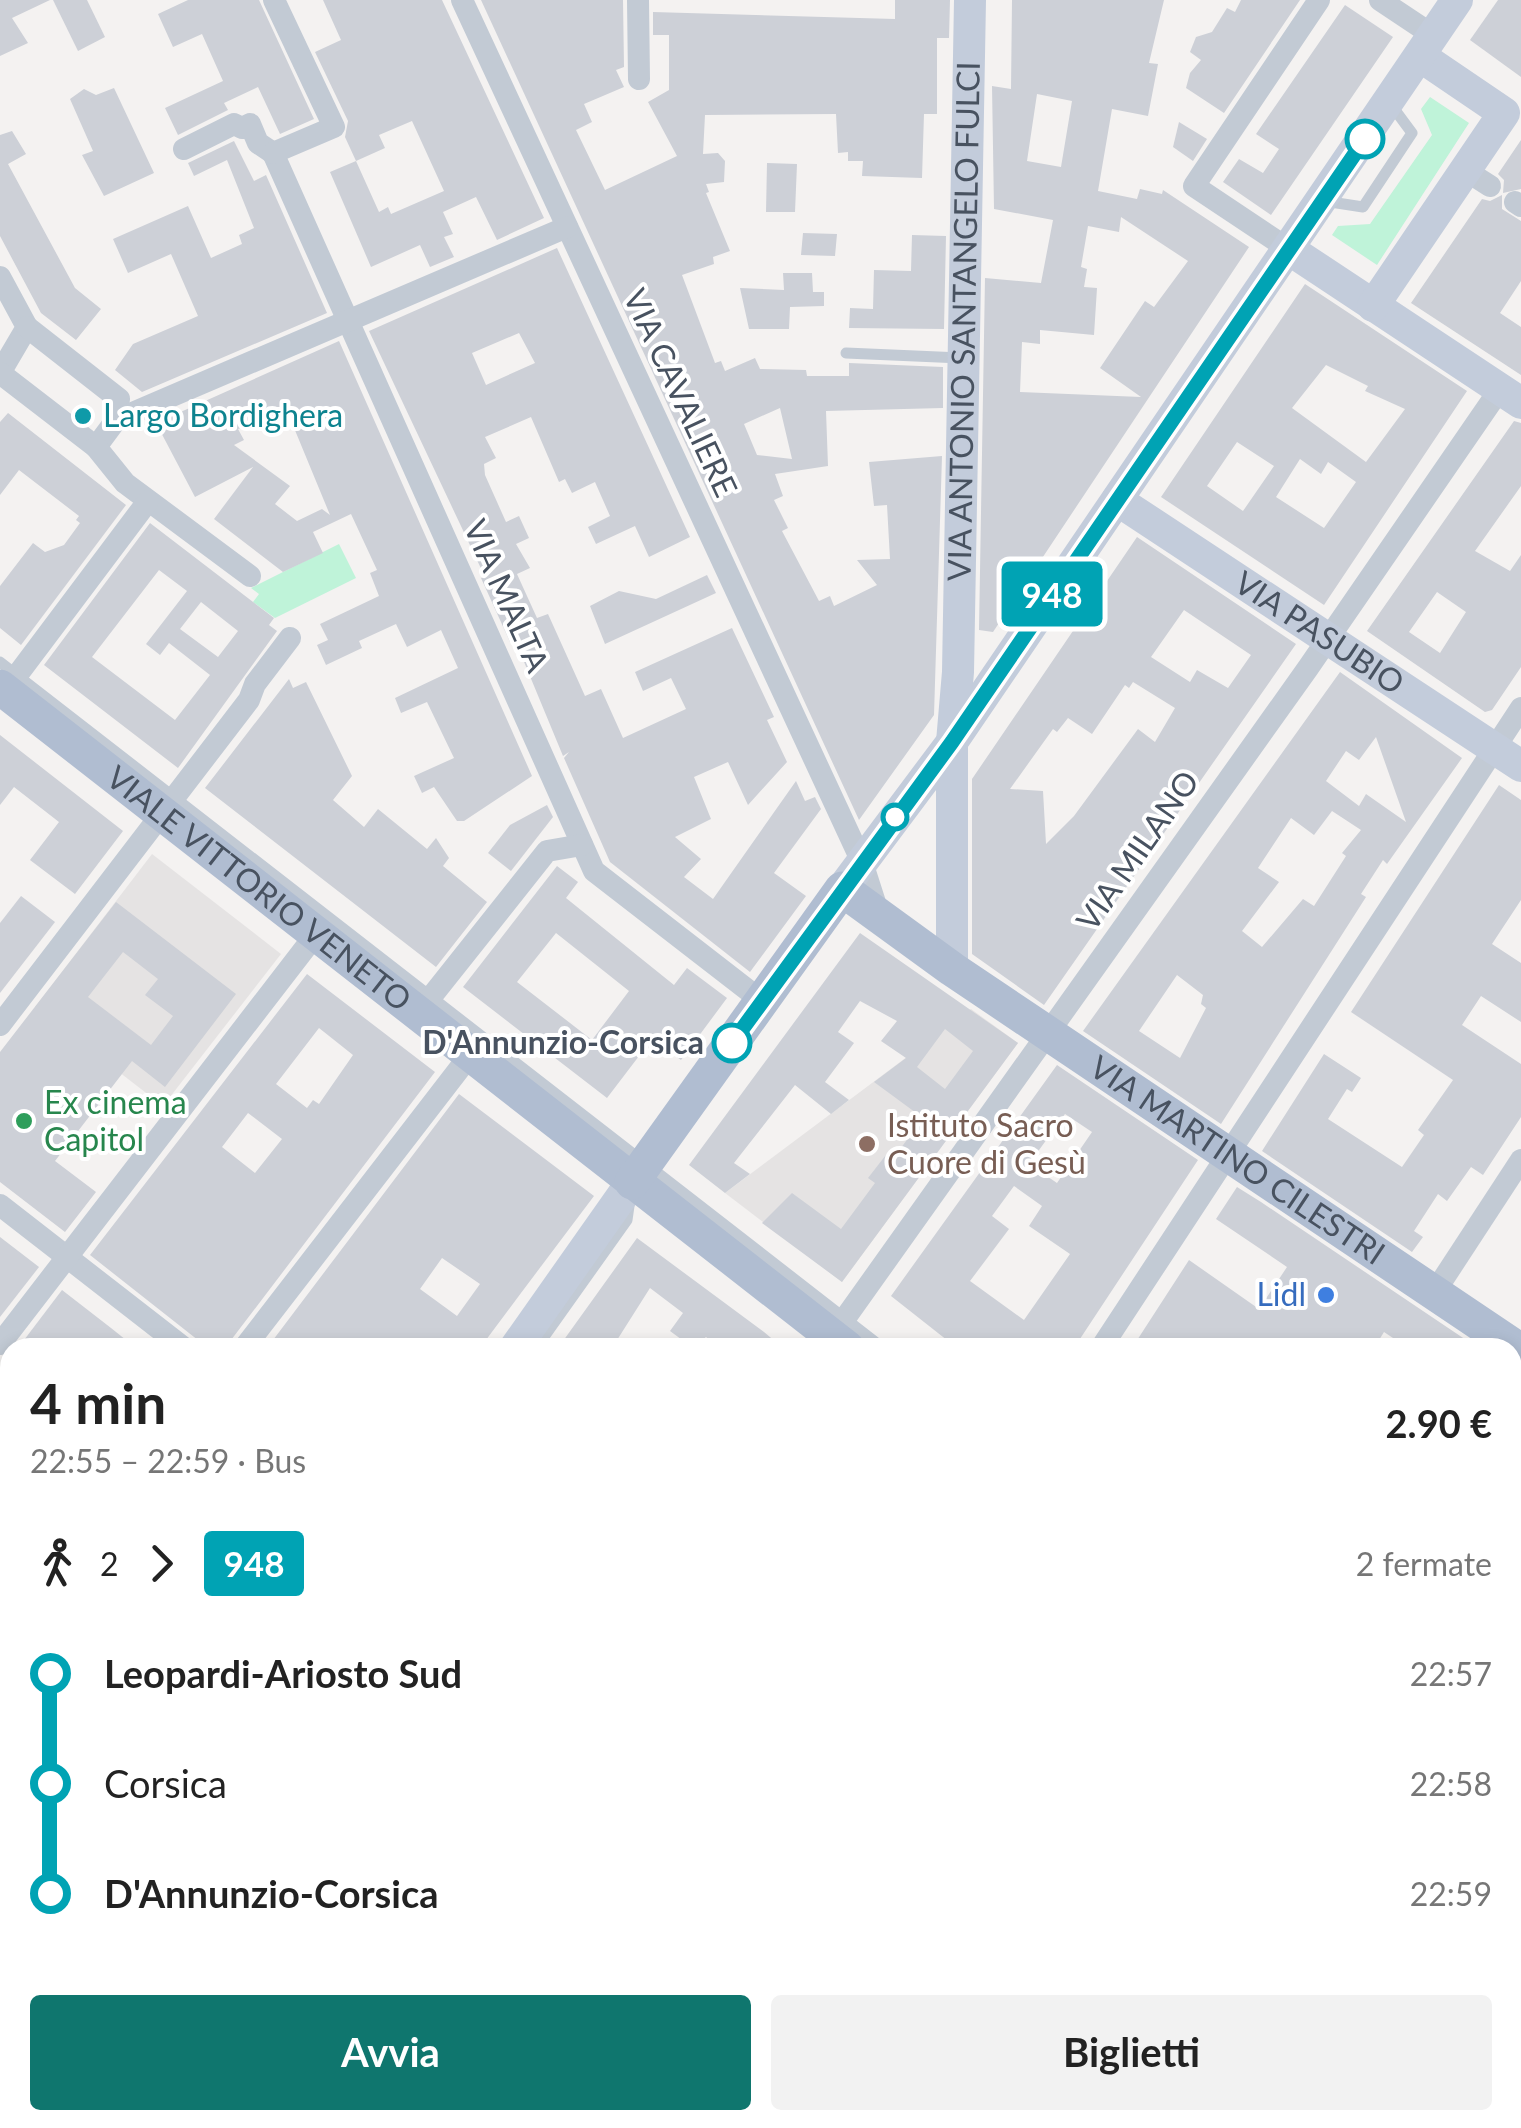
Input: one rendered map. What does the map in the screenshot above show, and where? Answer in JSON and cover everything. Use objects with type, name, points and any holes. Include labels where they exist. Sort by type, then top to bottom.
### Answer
[{"type":"main road","name":"VIA ANTONIO SANTANGELO FULCI","points":[[952,969],[952,742],[958,657],[970,0]]},
{"type":"main road","points":[[522,1338],[952,742],[1323,201],[1389,102],[1432,26],[1515,109],[1478,178],[1385,306]]},
{"type":"main road","points":[[1289,251],[1385,306],[1511,396]]},
{"type":"main road","name":"VIA PASUBIO","points":[[1117,500],[1508,757]]},
{"type":"main road","points":[[958,657],[985,690]]},
{"type":"main road","name":"VIALE VITTORIO VENETO","points":[[4,682],[168,806],[316,934],[470,1055],[639,1172],[837,1337]]},
{"type":"main road","name":"VIA MARTINO CILESTRI","points":[[844,887],[952,969],[1502,1338]]},
{"type":"street","points":[[184,149],[234,124],[242,128],[250,124],[258,143],[273,153],[334,127],[274,0]]},
{"type":"street","name":"VIA CAVALIERE","points":[[462,0],[838,813],[844,887]]},
{"type":"street","points":[[638,0],[639,79]]},
{"type":"street","points":[[1289,251],[1194,186],[1319,0]]},
{"type":"street","points":[[1380,0],[1432,26]]},
{"type":"street","name":"VIA MALTA","points":[[273,153],[594,872],[762,1001]]},
{"type":"street","points":[[116,420],[567,227]]},
{"type":"street","points":[[0,277],[27,327],[119,399],[116,420],[96,447]]},
{"type":"street","points":[[27,327],[0,373],[96,447],[143,507],[250,576]]},
{"type":"street","name":"VIA MILANO","points":[[837,1337],[1328,638],[1511,396]]},
{"type":"street","points":[[4,682],[143,507]]},
{"type":"street","points":[[0,1024],[249,700],[255,684],[290,638]]},
{"type":"street","points":[[1108,1338],[1229,1155],[1508,757],[1521,708]]},
{"type":"street","points":[[431,996],[547,851],[582,845]]},
{"type":"street","points":[[5,1338],[316,934]]},
{"type":"street","points":[[252,1338],[470,1055]]},
{"type":"street","points":[[1434,1292],[1521,1160]]},
{"type":"street","points":[[0,1205],[64,1261],[170,1338]]},
{"type":"lane","points":[[846,353],[961,358]]},
{"type":"lane","points":[[168,806],[431,996],[639,1172],[626,1220],[543,1338]]},
{"type":"lane","points":[[0,1218],[64,1261],[156,1338]]},
{"type":"shaded area","points":[[152,854],[281,954],[163,1106],[35,1007]]},
{"type":"shaded area","name":"Istituto Sacro Cuore di Gesù","points":[[971,1009],[1018,1043],[842,1282],[725,1193]]},
{"type":"green space","points":[[1430,97],[1469,123],[1377,265],[1332,235],[1338,226],[1370,224],[1432,135],[1421,109]]},
{"type":"green space","points":[[339,544],[356,578],[275,618],[253,602],[259,594],[251,588]]},
{"type":"building","points":[[0,0],[50,0],[12,18],[28,43],[0,56]]},
{"type":"building","points":[[53,0],[87,0],[105,37],[78,51]]},
{"type":"building","points":[[188,0],[259,0],[314,119],[280,134],[258,87],[224,103],[228,110],[178,135],[165,108],[223,81],[202,34],[173,47],[158,14]]},
{"type":"building","points":[[323,0],[442,0],[544,218],[497,240],[476,197],[443,212],[453,234],[444,237],[454,257],[430,267],[420,245],[371,267],[330,172],[356,161],[345,137],[348,121],[315,52],[341,40]],"holes":[[[412,121],[444,191],[391,214],[388,207],[379,212],[356,161],[385,148],[379,135]]]},
{"type":"building","points":[[481,0],[623,0],[624,67],[616,70],[624,87],[584,104],[592,122],[576,130],[605,190],[677,156],[648,102],[669,90],[669,35],[653,35],[653,12],[895,19],[895,0],[950,0],[949,38],[937,38],[937,114],[924,114],[922,178],[862,176],[863,161],[848,161],[848,152],[838,153],[836,114],[705,115],[703,154],[718,153],[725,161],[724,182],[706,184],[706,193],[730,251],[713,257],[714,264],[682,275],[715,363],[721,361],[725,371],[755,358],[760,369],[806,370],[807,376],[849,376],[849,363],[943,367],[943,408],[826,411],[828,466],[775,474],[783,496],[774,500],[788,528],[782,531],[819,601],[830,596],[834,606],[877,585],[857,560],[890,559],[887,505],[874,506],[869,462],[942,456],[934,715],[859,820]],"holes":[[[780,408],[792,459],[757,455],[744,424]]]},
{"type":"building","points":[[1012,0],[1164,0],[1149,63],[1158,64],[1148,116],[1112,109],[1098,191],[1137,199],[1140,189],[1162,194],[1163,190],[1249,247],[993,632],[979,630],[985,278],[1041,283],[1053,220],[994,209],[992,86],[1011,89]],"holes":[[[1037,94],[1072,101],[1061,167],[1027,161]],[[1121,217],[1188,261],[1154,307],[1145,301],[1100,368],[1141,397],[1020,392],[1022,342],[1040,344],[1040,330],[1094,335],[1097,288],[1084,287],[1087,269],[1081,267],[1088,226],[1119,232]]]},
{"type":"building","points":[[1241,0],[1300,0],[1224,113],[1186,88],[1190,73],[1201,60],[1190,52],[1196,37],[1212,32],[1227,8],[1235,12]]},
{"type":"building","points":[[1498,0],[1521,0],[1521,77],[1470,40]]},
{"type":"building","points":[[1345,5],[1393,37],[1271,215],[1223,182],[1239,159],[1263,173],[1279,149],[1256,134]]},
{"type":"building","points":[[114,88],[154,173],[104,196],[82,155],[93,151],[70,99],[84,89],[96,95]]},
{"type":"building","points":[[1179,122],[1207,139],[1193,161],[1173,147]]},
{"type":"building","points":[[12,131],[26,154],[8,164],[75,288],[101,309],[76,340],[41,313],[0,236],[0,135]]},
{"type":"building","points":[[1521,140],[1521,189],[1503,193],[1504,180],[1498,174]]},
{"type":"building","points":[[234,141],[254,181],[266,175],[327,313],[142,392],[115,370],[133,344],[198,316],[171,254],[128,273],[113,239],[188,206],[211,258],[242,244],[239,235],[254,228],[227,160],[194,176],[188,163]]},
{"type":"building","points":[[767,163],[797,164],[795,212],[766,212]]},
{"type":"building","points":[[1502,195],[1502,209],[1521,221],[1521,281],[1500,313],[1521,327],[1521,375],[1411,303],[1482,199],[1490,201]]},
{"type":"building","points":[[803,233],[837,234],[835,256],[801,255]]},
{"type":"building","points":[[912,235],[946,236],[944,329],[849,328],[850,308],[873,309],[874,270],[911,271]]},
{"type":"building","points":[[557,248],[690,537],[649,557],[635,526],[596,544],[588,527],[610,516],[595,482],[572,493],[565,479],[559,482],[531,417],[485,437],[496,458],[484,464],[485,475],[506,522],[519,516],[529,538],[516,544],[530,568],[517,574],[537,618],[548,614],[585,696],[601,689],[623,738],[686,709],[671,678],[643,691],[635,672],[732,628],[774,717],[767,720],[787,762],[748,805],[728,762],[694,777],[711,819],[675,837],[701,859],[684,877],[713,899],[796,781],[805,801],[815,797],[821,809],[774,873],[806,896],[750,972],[610,862],[564,758],[569,752],[563,756],[515,640],[510,642],[481,578],[485,577],[369,331]],"holes":[[[519,333],[535,363],[486,385],[472,353]]]},
{"type":"building","points":[[783,273],[812,273],[813,292],[824,292],[824,306],[790,307],[789,329],[749,329],[740,288],[784,290]]},
{"type":"building","points":[[1305,284],[1467,391],[1324,605],[1161,497]],"holes":[[[1326,365],[1368,386],[1365,391],[1405,409],[1366,462],[1292,408]],[[1237,442],[1274,466],[1243,511],[1207,486]],[[1300,459],[1321,474],[1328,462],[1356,482],[1324,528],[1276,497]]]},
{"type":"building","points":[[339,341],[532,776],[464,821],[457,821],[434,787],[422,793],[414,776],[454,758],[427,702],[401,713],[395,698],[458,668],[441,630],[407,647],[396,624],[359,641],[362,648],[326,665],[317,645],[328,640],[320,624],[379,596],[370,573],[377,570],[351,514],[313,532],[323,553],[283,572],[214,519],[253,467],[195,497],[156,423]],"holes":[[[276,416],[281,428],[292,423],[330,515],[322,509],[297,521],[275,504],[290,486],[234,445],[244,440],[238,429]]]},
{"type":"building","points":[[8,413],[126,505],[21,645],[0,628],[0,586],[33,543],[45,552],[64,545],[80,523],[76,520],[79,516],[19,470],[0,495],[0,422]]},
{"type":"building","points":[[1514,421],[1521,423],[1521,486],[1475,551],[1510,571],[1521,555],[1521,667],[1492,710],[1485,712],[1367,631]],"holes":[[[1437,592],[1466,612],[1440,653],[1409,632]]]},
{"type":"building","points":[[150,523],[274,618],[269,625],[277,631],[178,768],[44,665]],"holes":[[[159,570],[187,591],[146,644],[160,655],[169,643],[210,675],[175,720],[92,657]],[[201,602],[238,631],[218,657],[180,629]]]},
{"type":"building","points":[[1137,537],[1296,644],[1044,1005],[972,954],[972,779]],"holes":[[[1184,610],[1251,655],[1228,688],[1197,670],[1190,682],[1151,657]],[[1133,682],[1175,708],[1155,742],[1138,729],[1074,816],[1046,844],[1043,791],[1010,789],[1053,729],[1057,732],[1068,718],[1092,734],[1125,685],[1129,688]]]},
{"type":"building","points":[[707,575],[716,593],[605,644],[590,606],[619,591],[656,599]]},
{"type":"building","points":[[1340,672],[1462,758],[1387,864],[1383,860],[1361,894],[1366,897],[1221,1124],[1083,1031]],"holes":[[[1376,737],[1406,822],[1366,794],[1359,806],[1326,781],[1346,751],[1359,760]],[[1332,811],[1361,830],[1342,853],[1346,856],[1314,906],[1303,899],[1262,947],[1242,931],[1279,882],[1258,868],[1291,818],[1314,835]],[[1177,975],[1203,995],[1201,1004],[1206,1008],[1180,1058],[1139,1031]]]},
{"type":"building","points":[[289,679],[293,688],[306,682],[352,776],[333,800],[364,827],[378,809],[427,849],[436,838],[449,858],[443,866],[487,902],[436,967],[205,788]]},
{"type":"building","points":[[0,735],[123,831],[75,894],[30,860],[59,822],[14,787],[0,805]]},
{"type":"building","points":[[1499,785],[1521,800],[1521,900],[1492,944],[1521,963],[1521,1022],[1481,996],[1462,1025],[1521,1064],[1521,1117],[1483,1175],[1471,1167],[1447,1201],[1438,1194],[1414,1231],[1423,1237],[1412,1252],[1262,1151],[1324,1054],[1361,1078],[1352,1092],[1347,1089],[1328,1119],[1402,1167],[1424,1135],[1418,1130],[1453,1080],[1351,1012]]},
{"type":"building","points":[[547,805],[553,817],[511,871],[488,853],[510,825]]},
{"type":"building","points":[[557,866],[578,882],[566,898],[674,985],[687,968],[727,998],[681,1060],[652,1039],[607,1098],[463,987]],"holes":[[[556,933],[629,991],[592,1040],[517,982]]]},
{"type":"building","points":[[21,896],[55,922],[0,993],[0,923]]},
{"type":"building","points":[[116,902],[236,994],[165,1087],[132,1061],[55,1161],[96,1192],[65,1232],[0,1182],[0,1052]],"holes":[[[123,952],[158,979],[145,995],[173,1016],[151,1045],[88,997]]]},
{"type":"building","points":[[860,933],[1018,1043],[842,1282],[762,1223],[792,1193],[841,1229],[875,1183],[868,1178],[889,1151],[895,1156],[923,1118],[874,1082],[906,1058],[881,1041],[897,1021],[860,1001],[838,1032],[854,1043],[825,1082],[849,1100],[831,1114],[795,1085],[734,1163],[750,1174],[725,1193],[689,1165]],"holes":[[[945,1029],[973,1051],[945,1089],[917,1067]]]},
{"type":"building","points":[[307,974],[435,1072],[233,1338],[195,1338],[90,1255]],"holes":[[[319,1028],[353,1055],[319,1104],[313,1100],[307,1108],[276,1084]],[[248,1113],[282,1139],[255,1173],[222,1147]]]},
{"type":"building","points":[[1057,1065],[1198,1160],[1081,1338],[944,1338],[891,1296]],"holes":[[[1065,1114],[1092,1132],[1057,1183],[1029,1164]],[[1014,1186],[1042,1206],[1029,1226],[1070,1254],[1024,1320],[970,1281],[1009,1229],[992,1216]]]},
{"type":"building","points":[[459,1094],[594,1196],[488,1338],[275,1338]],"holes":[[[442,1258],[480,1284],[457,1316],[420,1289]]]},
{"type":"building","points":[[1237,1187],[1463,1338],[1393,1338],[1384,1332],[1380,1338],[1138,1338],[1189,1260],[1259,1309],[1287,1267],[1216,1219]]},
{"type":"building","points":[[0,1237],[39,1267],[0,1317]]},
{"type":"building","points":[[637,1238],[771,1338],[679,1338],[670,1331],[683,1313],[650,1288],[618,1338],[565,1338]]},
{"type":"building","points":[[62,1290],[124,1338],[26,1338]]},
{"type":"bus line","name":"948","points":[[732,1043],[952,742],[1365,139]]},
{"type":"place","name":"Largo Bordighera","points":[[83,416]]},
{"type":"place","name":"D'Annunzio-Corsica","points":[[732,1043]]},
{"type":"place","name":"Ex cinema Capitol","points":[[24,1121]]},
{"type":"place","name":"Istituto Sacro Cuore di Gesù","points":[[867,1144]]},
{"type":"place","name":"Lidl","points":[[1326,1295]]}]
